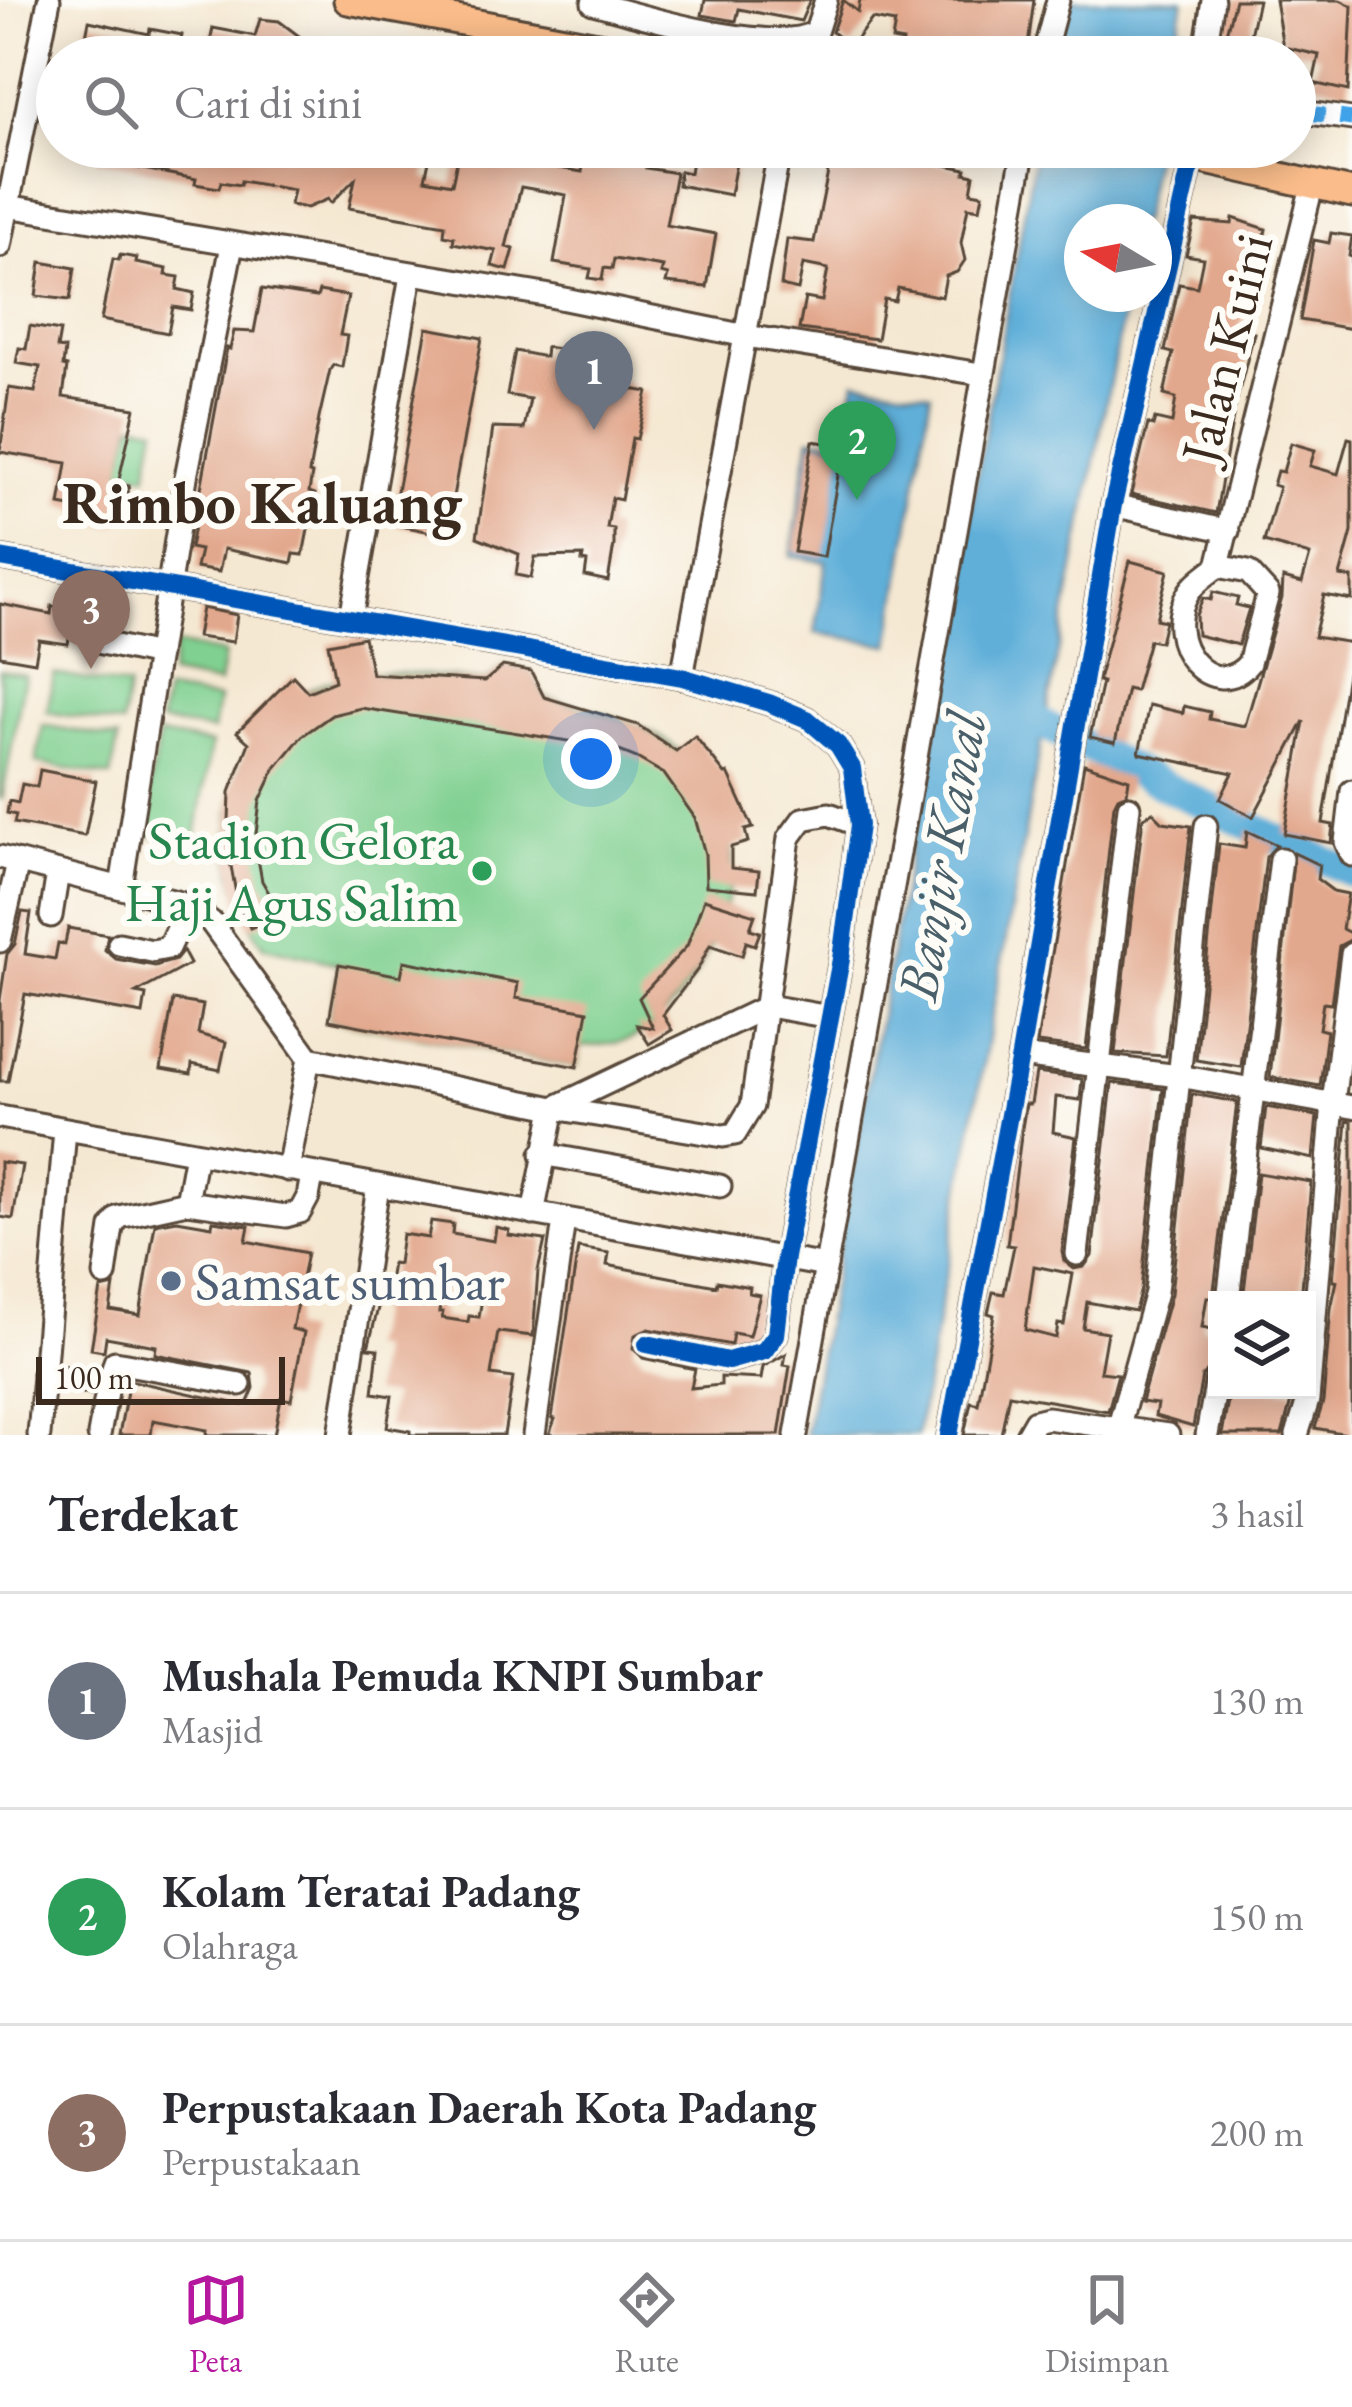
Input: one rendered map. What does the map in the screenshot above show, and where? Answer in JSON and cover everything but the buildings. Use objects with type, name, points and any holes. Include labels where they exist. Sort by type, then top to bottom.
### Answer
[{"type":"main road","points":[[348,0],[546,36]]},
{"type":"main road","points":[[1272,168],[1312,186],[1352,193]]},
{"type":"street","points":[[42,36],[49,0]]},
{"type":"street","points":[[807,36],[816,32],[826,0]]},
{"type":"street","points":[[1049,36],[1058,0]]},
{"type":"street","points":[[1208,36],[1214,0]]},
{"type":"street","points":[[586,36],[593,2],[750,36]]},
{"type":"street","points":[[0,246],[36,64]]},
{"type":"street","points":[[1316,114],[1352,118]]},
{"type":"street","points":[[682,677],[776,168]]},
{"type":"street","points":[[796,1435],[1020,168]]},
{"type":"street","points":[[949,1435],[1021,1055],[1113,505],[1188,168]]},
{"type":"street","name":"Jalan Kuini","points":[[1218,566],[1312,186]]},
{"type":"street","points":[[7,206],[545,295],[746,336],[981,374]]},
{"type":"street","points":[[121,887],[167,590],[232,245]]},
{"type":"street","points":[[351,618],[411,274]]},
{"type":"street","points":[[1113,505],[1228,531]]},
{"type":"street","points":[[0,558],[682,677],[807,719],[838,745],[852,768],[860,825],[772,1344],[730,1367],[647,1344]]},
{"type":"street","points":[[1218,566],[1248,572],[1268,594],[1249,664],[1229,675],[1204,671],[1191,663],[1180,636],[1188,594],[1218,566]]},
{"type":"street","points":[[93,641],[158,656]]},
{"type":"street","points":[[1352,791],[1346,842],[1352,855]]},
{"type":"street","points":[[1077,1254],[1129,807]]},
{"type":"street","points":[[0,941],[9,860],[188,905],[211,922],[309,1058],[554,1108],[723,1136],[735,1133],[752,1106],[789,838],[803,819],[829,814],[860,825]]},
{"type":"street","points":[[1119,1426],[1154,1303],[1206,826]]},
{"type":"street","points":[[1229,1291],[1281,859]]},
{"type":"street","points":[[51,916],[58,872]]},
{"type":"street","points":[[118,944],[152,951],[168,948],[188,905]]},
{"type":"street","points":[[1298,1435],[1308,1400],[1343,1105],[1352,954]]},
{"type":"street","points":[[532,1214],[554,1108],[769,1006],[830,1017]]},
{"type":"street","points":[[1021,1055],[1343,1105]]},
{"type":"street","points":[[288,1170],[309,1058]]},
{"type":"street","points":[[0,1117],[826,1266]]},
{"type":"street","points":[[39,1435],[65,1130]]},
{"type":"street","points":[[187,1202],[196,1153]]},
{"type":"street","points":[[542,1154],[721,1186]]},
{"type":"street","points":[[105,1275],[112,1227],[119,1217],[187,1202],[286,1216],[300,1212],[312,1175]]},
{"type":"street","points":[[340,1435],[378,1186]]},
{"type":"street","points":[[534,1435],[564,1220]]},
{"type":"street","points":[[99,1435],[115,1363],[240,1384]]},
{"type":"street","points":[[44,1374],[108,1386]]},
{"type":"street","points":[[1207,1435],[1213,1399]]},
{"type":"street","points":[[1027,1435],[1040,1419],[1168,1435]]},
{"type":"green space","points":[[133,423],[156,427],[147,475],[120,470]]},
{"type":"green space","points":[[175,644],[224,654],[219,684],[170,675]]},
{"type":"green space","name":"Stadion Gelora Haji Agus Salim","points":[[503,666],[530,671],[544,697],[629,722],[668,742],[704,780],[731,848],[732,872],[720,924],[679,998],[636,1036],[581,1047],[577,1067],[329,1020],[339,964],[265,947],[233,878],[228,840],[231,802],[241,766],[259,733],[285,706],[319,685],[358,675],[401,673],[485,681]]},
{"type":"green space","points":[[0,670],[25,675],[2,799],[0,799]]},
{"type":"green space","points":[[54,674],[128,687],[122,725],[47,712]]},
{"type":"green space","points":[[166,691],[218,699],[213,731],[160,722]]},
{"type":"green space","points":[[43,725],[118,739],[111,777],[36,763]]},
{"type":"green space","points":[[159,735],[211,744],[195,843],[142,834]]},
{"type":"water","points":[[1067,0],[1184,0],[1177,36],[1058,36]]},
{"type":"water","name":"Banjir Kanal","points":[[1032,168],[1152,168],[1145,204],[1064,204],[1064,312],[1124,312],[917,1435],[805,1435]]},
{"type":"water","points":[[855,381],[931,393],[890,645],[815,633],[826,562],[791,556],[810,438],[845,443]]},
{"type":"waterway","name":"Banjir Kanal","points":[[1010,708],[1352,873]]},
{"type":"marked path","points":[[1316,114],[1352,119]]},
{"type":"cycle path","points":[[949,1435],[1020,1056],[1113,505],[1190,168]]},
{"type":"cycle path","points":[[0,558],[682,677],[807,719],[838,745],[852,768],[859,825],[841,959],[785,1257],[776,1335],[764,1351],[728,1361],[647,1344]]},
{"type":"place","name":"Mushala Pemuda KNPI Sumbar","points":[[594,430]]},
{"type":"place","name":"Kolam Teratai Padang","points":[[857,500]]},
{"type":"place","name":"Perpustakaan Daerah Kota Padang","points":[[91,669]]},
{"type":"place","name":"Stadion Gelora Haji Agus Salim","points":[[482,871]]},
{"type":"place","name":"Samsat sumbar","points":[[171,1281]]},
{"type":"district","name":"Rimbo Kaluang","points":[[262,502]]}]
